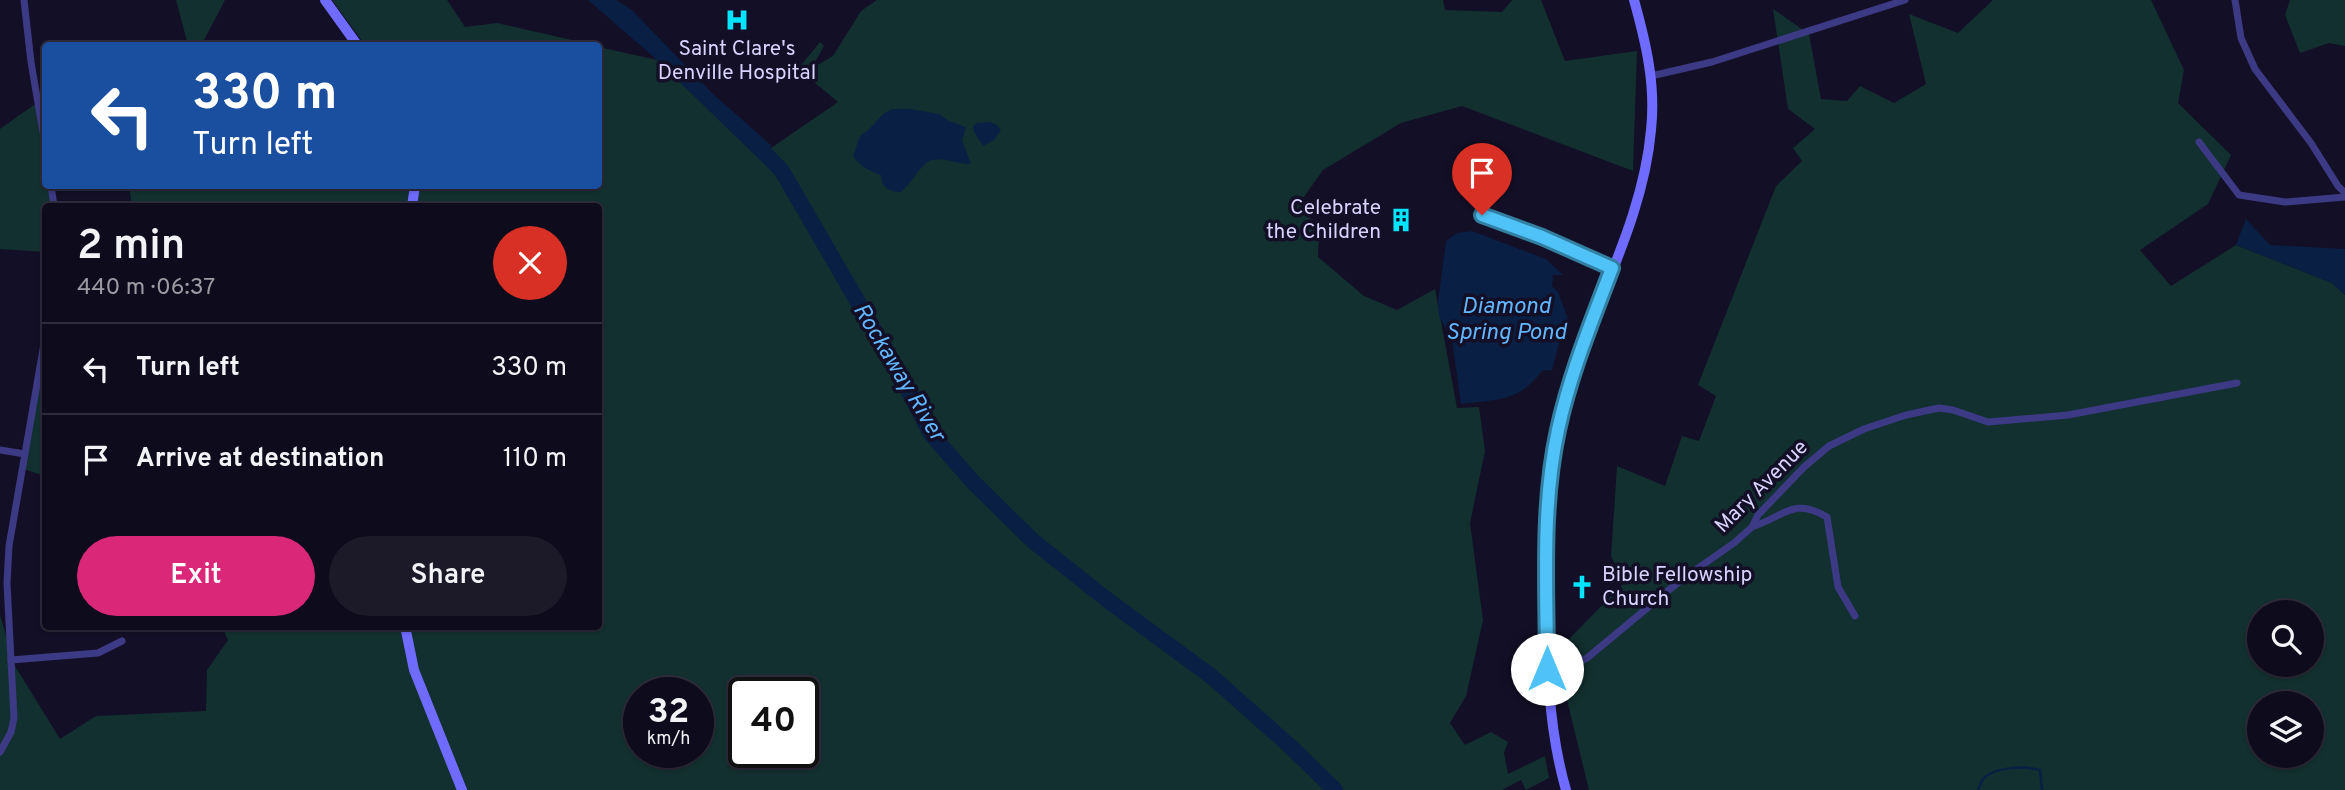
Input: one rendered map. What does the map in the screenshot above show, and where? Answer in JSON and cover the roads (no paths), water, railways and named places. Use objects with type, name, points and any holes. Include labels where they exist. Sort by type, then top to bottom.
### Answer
[{"type":"street","points":[[24,0],[42,127]]},
{"type":"street","points":[[325,0],[355,42]]},
{"type":"street","points":[[1566,790],[1552,734],[1547,669],[1548,508],[1553,458],[1565,401],[1631,218],[1645,170],[1652,128],[1651,76],[1647,47],[1634,0]]},
{"type":"street","points":[[1651,76],[1712,62],[1905,0]]},
{"type":"street","points":[[2235,0],[2241,38],[2255,69],[2314,147],[2345,195]]},
{"type":"street","points":[[2199,142],[2239,195],[2285,202],[2345,195]]},
{"type":"street","points":[[1482,215],[1542,237],[1612,268]]},
{"type":"street","points":[[0,752],[8,740],[14,718],[8,559],[42,355]]},
{"type":"street","name":"Mary Avenue","points":[[1547,669],[1575,664],[1587,658],[1667,591],[1734,543],[1752,527],[1758,515],[1804,467],[1829,446],[1864,429],[1906,415],[1939,408],[1988,422],[2006,422],[2068,415],[2237,383]]},
{"type":"street","points":[[0,450],[25,454]]},
{"type":"street","points":[[1752,527],[1802,506],[1817,510],[1828,517],[1838,587],[1855,616]]},
{"type":"street","points":[[406,630],[414,670],[462,790]]},
{"type":"street","points":[[11,660],[98,653],[122,641]]},
{"type":"water","points":[[588,0],[616,0],[632,10],[712,93],[772,146],[758,158],[657,60]]},
{"type":"water","points":[[892,109],[939,114],[966,127],[962,141],[971,164],[932,160],[924,165],[901,192],[887,188],[881,175],[865,168],[853,156],[860,136]]},
{"type":"water","points":[[990,122],[1001,130],[994,140],[983,146],[973,126]]},
{"type":"water","points":[[2246,219],[2270,245],[2345,249],[2345,295],[2332,283],[2236,245]]},
{"type":"water","name":"Diamond Spring Pond","points":[[1472,231],[1546,259],[1563,275],[1553,275],[1552,286],[1558,292],[1568,319],[1564,324],[1552,370],[1542,371],[1524,389],[1506,398],[1461,404],[1452,340],[1439,316],[1438,302],[1446,241],[1457,233]]},
{"type":"waterway","name":"Rockaway River","points":[[751,139],[782,171],[899,373],[931,434],[973,482],[1033,541],[1211,676],[1335,790]]},
{"type":"waterway","points":[[1978,790],[1982,780],[1989,775],[2003,769],[2018,768],[2040,770],[2042,790]]},
{"type":"place","name":"Saint Clare's Denville Hospital","points":[[737,20]]},
{"type":"place","name":"Celebrate the Children","points":[[1401,220]]},
{"type":"place","name":"Bible Fellowship Church","points":[[1582,587]]}]
